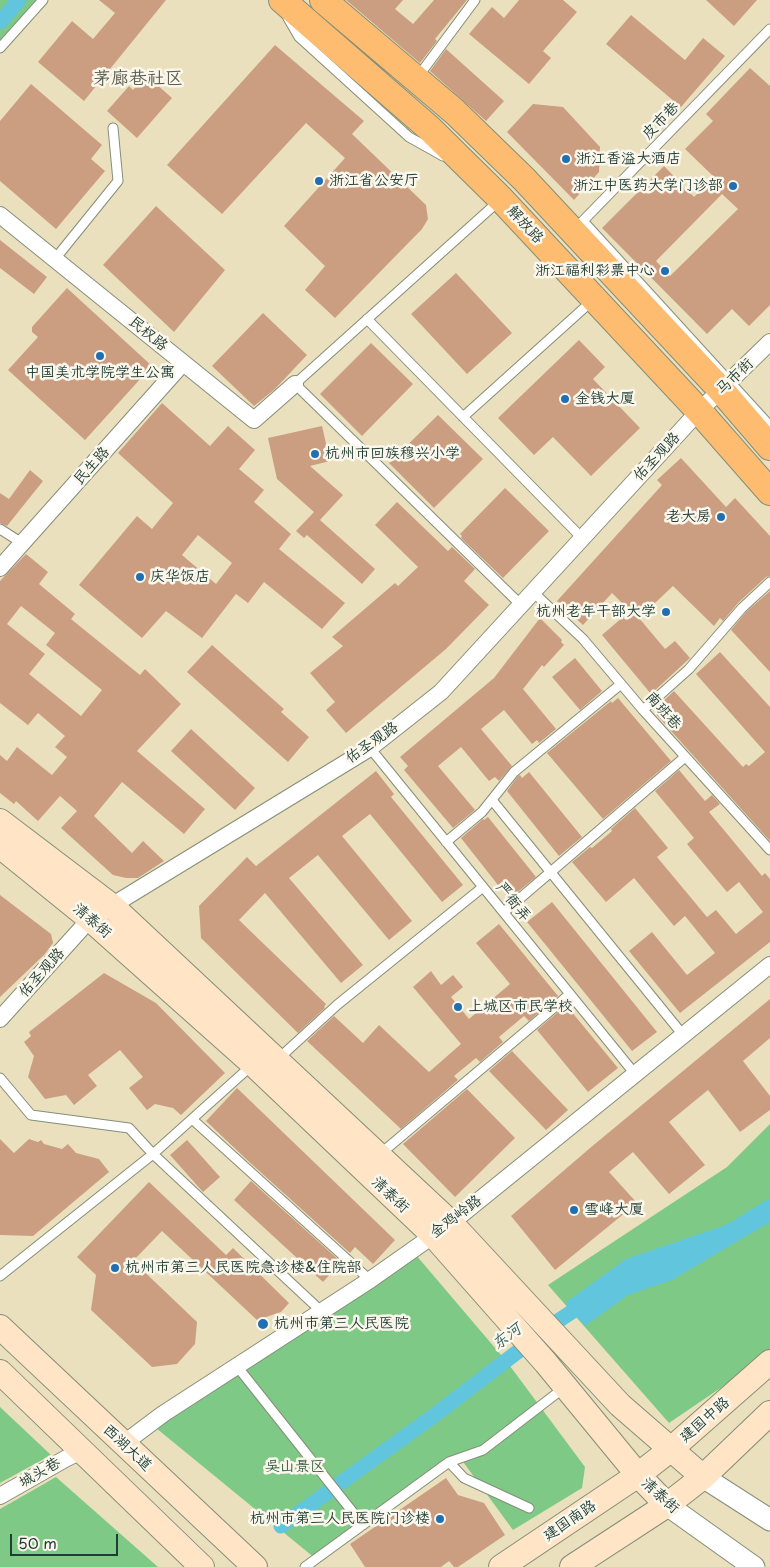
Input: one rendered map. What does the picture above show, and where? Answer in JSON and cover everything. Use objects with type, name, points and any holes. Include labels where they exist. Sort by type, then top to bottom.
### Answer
[{"type":"main road","name":"解放路","points":[[280,0],[429,128],[501,199],[699,411],[770,492]]},
{"type":"main road","name":"解放路","points":[[324,0],[455,112],[524,180],[577,227],[726,385],[770,447]]},
{"type":"main road","name":"清泰街","points":[[0,821],[112,906],[379,1156],[442,1229],[502,1313],[546,1363],[638,1475],[667,1505]]},
{"type":"main road","name":"清泰街","points":[[0,846],[90,919],[517,1295],[565,1344],[620,1405],[703,1477]]},
{"type":"main road","name":"西湖大道","points":[[0,1327],[255,1567]]},
{"type":"main road","name":"建国中路","points":[[638,1475],[670,1450],[770,1362]]},
{"type":"main road","points":[[0,1372],[202,1567]]},
{"type":"main road","points":[[572,1567],[667,1505],[703,1477],[770,1413]]},
{"type":"main road","name":"建国南路","points":[[501,1567],[638,1475]]},
{"type":"street","name":"民权路","points":[[0,215],[254,420],[294,384]]},
{"type":"street","name":"马市街","points":[[699,411],[770,342]]},
{"type":"street","name":"民生路","points":[[0,568],[183,363]]},
{"type":"street","name":"佑圣观路","points":[[0,1020],[90,919],[370,748],[441,692],[699,411]]},
{"type":"street","name":"金鸡岭路","points":[[123,1444],[163,1414],[370,1280],[442,1229],[770,965]]},
{"type":"street","name":"城头巷","points":[[0,1496],[81,1451]]},
{"type":"street","name":"清泰街","points":[[703,1477],[770,1520]]},
{"type":"street","name":"清泰街","points":[[667,1505],[754,1567]]},
{"type":"lane","points":[[0,48],[42,0]]},
{"type":"lane","points":[[416,79],[475,0]]},
{"type":"lane","name":"皮市巷","points":[[577,227],[770,29]]},
{"type":"lane","points":[[55,259],[118,181],[112,128]]},
{"type":"lane","points":[[501,199],[294,384],[521,605]]},
{"type":"lane","points":[[463,417],[595,299]]},
{"type":"lane","points":[[367,319],[583,538]]},
{"type":"lane","points":[[726,385],[770,426]]},
{"type":"lane","points":[[0,529],[22,542]]},
{"type":"lane","points":[[642,710],[689,669],[742,608],[770,582]]},
{"type":"lane","name":"南班巷","points":[[533,592],[583,638],[642,710],[770,850]]},
{"type":"lane","points":[[446,842],[482,812],[514,772],[621,684]]},
{"type":"lane","name":"严衙弄","points":[[370,748],[635,1074]]},
{"type":"lane","points":[[504,912],[686,757]]},
{"type":"lane","points":[[492,800],[683,1035]]},
{"type":"lane","points":[[277,1060],[337,1004],[484,887]]},
{"type":"lane","points":[[379,1156],[570,994]]},
{"type":"lane","points":[[0,1276],[153,1154],[254,1064]]},
{"type":"lane","points":[[0,1078],[32,1114],[129,1128],[153,1154],[321,1311]]},
{"type":"lane","points":[[192,1119],[370,1280]]},
{"type":"lane","points":[[236,1365],[363,1525]]},
{"type":"lane","points":[[305,1567],[449,1462],[482,1450],[565,1387]]},
{"type":"lane","points":[[449,1462],[464,1478],[529,1508]]},
{"type":"green space","points":[[0,0],[43,0],[0,48]]},
{"type":"green space","points":[[770,1124],[770,1350],[750,1368],[669,1423],[548,1285],[727,1167]]},
{"type":"green space","name":"吴山景区","points":[[416,1255],[507,1362],[585,1467],[582,1488],[513,1530],[461,1459],[316,1559],[156,1428]]},
{"type":"green space","points":[[0,1407],[51,1455],[0,1483]]},
{"type":"green space","points":[[56,1477],[158,1567],[0,1567],[0,1509]]},
{"type":"water","points":[[770,1198],[770,1222],[672,1280],[628,1295],[585,1326],[565,1303],[626,1259],[726,1225]]},
{"type":"building","points":[[99,0],[166,0],[84,101],[38,62],[72,21],[93,39],[115,13]]},
{"type":"building","points":[[346,0],[403,0],[395,9],[413,24],[434,0],[467,0],[435,39],[437,41],[420,63]]},
{"type":"building","points":[[519,0],[563,0],[577,12],[543,51],[551,58],[529,84],[469,34],[492,7],[504,18]]},
{"type":"building","points":[[706,0],[757,0],[734,26]]},
{"type":"building","points":[[631,15],[685,60],[703,38],[725,56],[681,107],[606,44]]},
{"type":"building","points":[[275,45],[364,121],[352,134],[426,205],[428,219],[422,229],[335,318],[305,290],[325,266],[284,226],[345,158],[306,123],[222,214],[167,165]]},
{"type":"building","points":[[446,49],[504,101],[486,121],[430,71]]},
{"type":"building","points":[[750,68],[770,86],[770,305],[749,326],[732,309],[707,334],[602,228],[664,166],[694,197],[714,177],[685,149],[713,121],[706,114]],"holes":[[[722,194],[738,209],[670,276],[656,261]]]},
{"type":"building","points":[[146,75],[172,98],[137,138],[107,111],[129,86],[133,90]]},
{"type":"building","points":[[31,84],[102,145],[91,159],[105,171],[56,229],[0,181],[0,121]]},
{"type":"building","name":"浙江香溢大酒店","points":[[533,104],[563,107],[600,147],[599,172],[574,200],[507,132]]},
{"type":"building","points":[[156,206],[225,270],[174,332],[103,265]]},
{"type":"building","points":[[0,240],[47,277],[34,294],[0,268]]},
{"type":"building","points":[[456,273],[512,333],[467,374],[411,314]]},
{"type":"building","name":"中国美术学院学生公寓","points":[[67,288],[152,366],[85,440],[8,370],[38,337],[32,332],[32,327]]},
{"type":"building","points":[[263,313],[307,355],[275,389],[254,406],[212,366]]},
{"type":"building","name":"金钱大厦","points":[[579,340],[605,367],[593,379],[640,428],[591,476],[553,437],[534,455],[498,418]]},
{"type":"building","points":[[371,343],[413,384],[362,436],[320,394]]},
{"type":"building","points":[[162,403],[210,446],[228,426],[255,450],[239,469],[264,490],[254,502],[291,534],[279,549],[345,603],[322,629],[264,582],[248,603],[236,594],[202,638],[166,611],[142,638],[79,585],[137,516],[152,529],[173,503],[118,453]],"holes":[[[198,535],[232,563],[216,584],[182,555]]]},
{"type":"building","points":[[438,415],[483,459],[434,508],[389,463]]},
{"type":"building","points":[[322,426],[330,461],[310,466],[343,495],[320,520],[375,569],[362,584],[307,535],[304,538],[296,531],[314,512],[277,479],[268,438]]},
{"type":"building","points":[[681,458],[726,507],[735,498],[770,536],[770,576],[766,577],[738,603],[723,621],[720,618],[714,626],[673,586],[639,618],[665,649],[675,641],[690,658],[651,694],[602,635],[630,611],[612,593],[583,625],[557,601],[662,485],[657,480]]},
{"type":"building","points":[[30,470],[43,481],[7,526],[0,523],[0,493],[9,499]]},
{"type":"building","points":[[505,488],[549,531],[503,578],[461,538],[460,534]]},
{"type":"building","points":[[397,502],[448,551],[452,547],[475,569],[464,581],[489,605],[446,649],[346,733],[326,710],[335,702],[310,673],[343,646],[332,637],[395,583],[398,586],[418,567],[375,525]]},
{"type":"building","points":[[26,554],[48,572],[39,584],[75,614],[71,619],[140,675],[145,669],[181,704],[137,751],[205,809],[184,834],[122,782],[94,816],[132,853],[143,841],[164,861],[138,878],[113,875],[61,828],[77,811],[60,796],[38,821],[16,801],[14,804],[0,793],[0,755],[7,761],[17,747],[52,775],[67,757],[55,747],[65,736],[38,713],[28,725],[0,703],[0,581]],"holes":[[[21,606],[55,633],[46,645],[102,690],[81,716],[29,674],[45,654],[7,624]]]},
{"type":"building","points":[[770,591],[770,672],[731,630],[746,612]]},
{"type":"building","points":[[540,618],[562,640],[561,642],[564,645],[544,667],[542,665],[523,689],[556,729],[539,743],[537,740],[532,744],[504,710],[481,729],[512,766],[499,781],[495,777],[489,781],[461,747],[438,766],[475,810],[453,828],[404,770],[408,766],[400,757],[494,678]]},
{"type":"building","points":[[212,645],[284,709],[281,712],[309,737],[288,762],[187,672]]},
{"type":"building","points":[[720,652],[770,707],[770,841],[654,712],[674,691],[743,767],[746,764],[749,766],[765,752],[696,674]]},
{"type":"building","points":[[575,658],[602,691],[580,710],[552,677]]},
{"type":"building","points":[[618,698],[671,761],[603,819],[547,753],[611,701],[612,703]]},
{"type":"building","points":[[191,729],[255,788],[235,810],[171,751]]},
{"type":"building","points":[[679,770],[705,801],[712,795],[720,804],[709,812],[762,876],[765,873],[770,879],[770,942],[680,1013],[629,951],[652,932],[687,975],[715,953],[685,916],[674,926],[634,878],[606,902],[572,862],[612,831],[611,829],[635,808],[668,848],[657,857],[707,917],[716,910],[736,934],[763,912],[739,882],[727,892],[687,844],[694,838],[655,791]]},
{"type":"building","points":[[376,771],[394,794],[391,797],[463,885],[442,902],[370,814],[342,836],[412,921],[389,940],[318,855],[289,878],[363,965],[341,983],[265,893],[239,920],[326,1004],[325,1008],[298,1033],[201,938],[199,906],[247,857],[256,866]]},
{"type":"building","points":[[529,772],[582,837],[559,856],[507,791],[518,776],[520,775],[522,778]]},
{"type":"building","points":[[488,817],[536,877],[509,899],[461,838]]},
{"type":"building","points":[[0,895],[51,934],[53,943],[45,954],[0,997]]},
{"type":"building","points":[[552,902],[657,1032],[632,1051],[527,922]]},
{"type":"building","points":[[499,924],[558,996],[529,1021],[524,1016],[499,1037],[503,1042],[480,1062],[476,1058],[454,1076],[458,1080],[401,1129],[307,1041],[334,1016],[363,1043],[379,1025],[429,1072],[461,1044],[413,987],[431,971],[441,985],[453,975],[463,987],[451,997],[469,1019],[510,984],[476,943]]},
{"type":"building","points":[[104,973],[156,1003],[225,1073],[181,1115],[173,1108],[155,1104],[147,1110],[129,1088],[143,1077],[120,1050],[88,1075],[97,1086],[74,1105],[66,1095],[45,1099],[28,1077],[34,1056],[24,1042],[31,1036],[29,1032]]},
{"type":"building","points":[[770,999],[770,1038],[743,1061],[770,1096],[770,1110],[740,1132],[708,1090],[669,1122],[705,1165],[669,1194],[633,1152],[609,1172],[637,1203],[555,1270],[511,1216]]},
{"type":"building","points":[[566,1005],[618,1068],[588,1092],[537,1030]]},
{"type":"building","points":[[512,1051],[568,1110],[546,1130],[489,1071]]},
{"type":"building","points":[[237,1088],[395,1240],[373,1264],[355,1247],[350,1253],[206,1121]]},
{"type":"building","points":[[467,1089],[515,1138],[455,1197],[403,1144]]},
{"type":"building","points":[[0,1139],[14,1153],[29,1139],[38,1142],[41,1140],[44,1144],[62,1149],[68,1144],[76,1153],[99,1159],[109,1172],[33,1236],[0,1235]]},
{"type":"building","points":[[187,1140],[220,1177],[203,1192],[170,1155]]},
{"type":"building","points":[[251,1181],[341,1262],[323,1282],[234,1200]]},
{"type":"building","name":"杭州市第三人民医院急诊楼&住院部","points":[[149,1182],[226,1255],[233,1248],[289,1303],[281,1312],[257,1320],[162,1231],[133,1261],[197,1322],[195,1344],[177,1364],[152,1367],[91,1310],[96,1275],[77,1257]]},
{"type":"building","name":"杭州市第三人民医院门诊楼","points":[[446,1478],[458,1495],[484,1503],[505,1535],[458,1567],[454,1567],[449,1561],[441,1567],[365,1567],[350,1544]]},
{"type":"waterway","points":[[0,22],[19,0]]},
{"type":"waterway","name":"东河","points":[[281,1526],[436,1414],[558,1321],[588,1301]]},
{"type":"place","name":"浙江香溢大酒店","points":[[566,159]]},
{"type":"place","name":"浙江省公安厅","points":[[319,181]]},
{"type":"place","name":"浙江中医药大学门诊部","points":[[733,186]]},
{"type":"place","name":"浙江福利彩票中心","points":[[665,271]]},
{"type":"place","name":"中国美术学院学生公寓","points":[[100,356]]},
{"type":"place","name":"金钱大厦","points":[[565,399]]},
{"type":"place","name":"杭州市回族穆兴小学","points":[[315,454]]},
{"type":"place","name":"老大房","points":[[721,517]]},
{"type":"place","name":"庆华饭店","points":[[140,577]]},
{"type":"place","name":"杭州老年干部大学","points":[[666,612]]},
{"type":"place","name":"上城区市民学校","points":[[458,1007]]},
{"type":"place","name":"雪峰大厦","points":[[574,1210]]},
{"type":"place","name":"杭州市第三人民医院急诊楼&住院部","points":[[115,1268]]},
{"type":"place","name":"杭州市第三人民医院","points":[[263,1324]]},
{"type":"place","name":"杭州市第三人民医院门诊楼","points":[[440,1519]]},
{"type":"district","name":"茅廊巷社区","points":[[138,79]]}]
